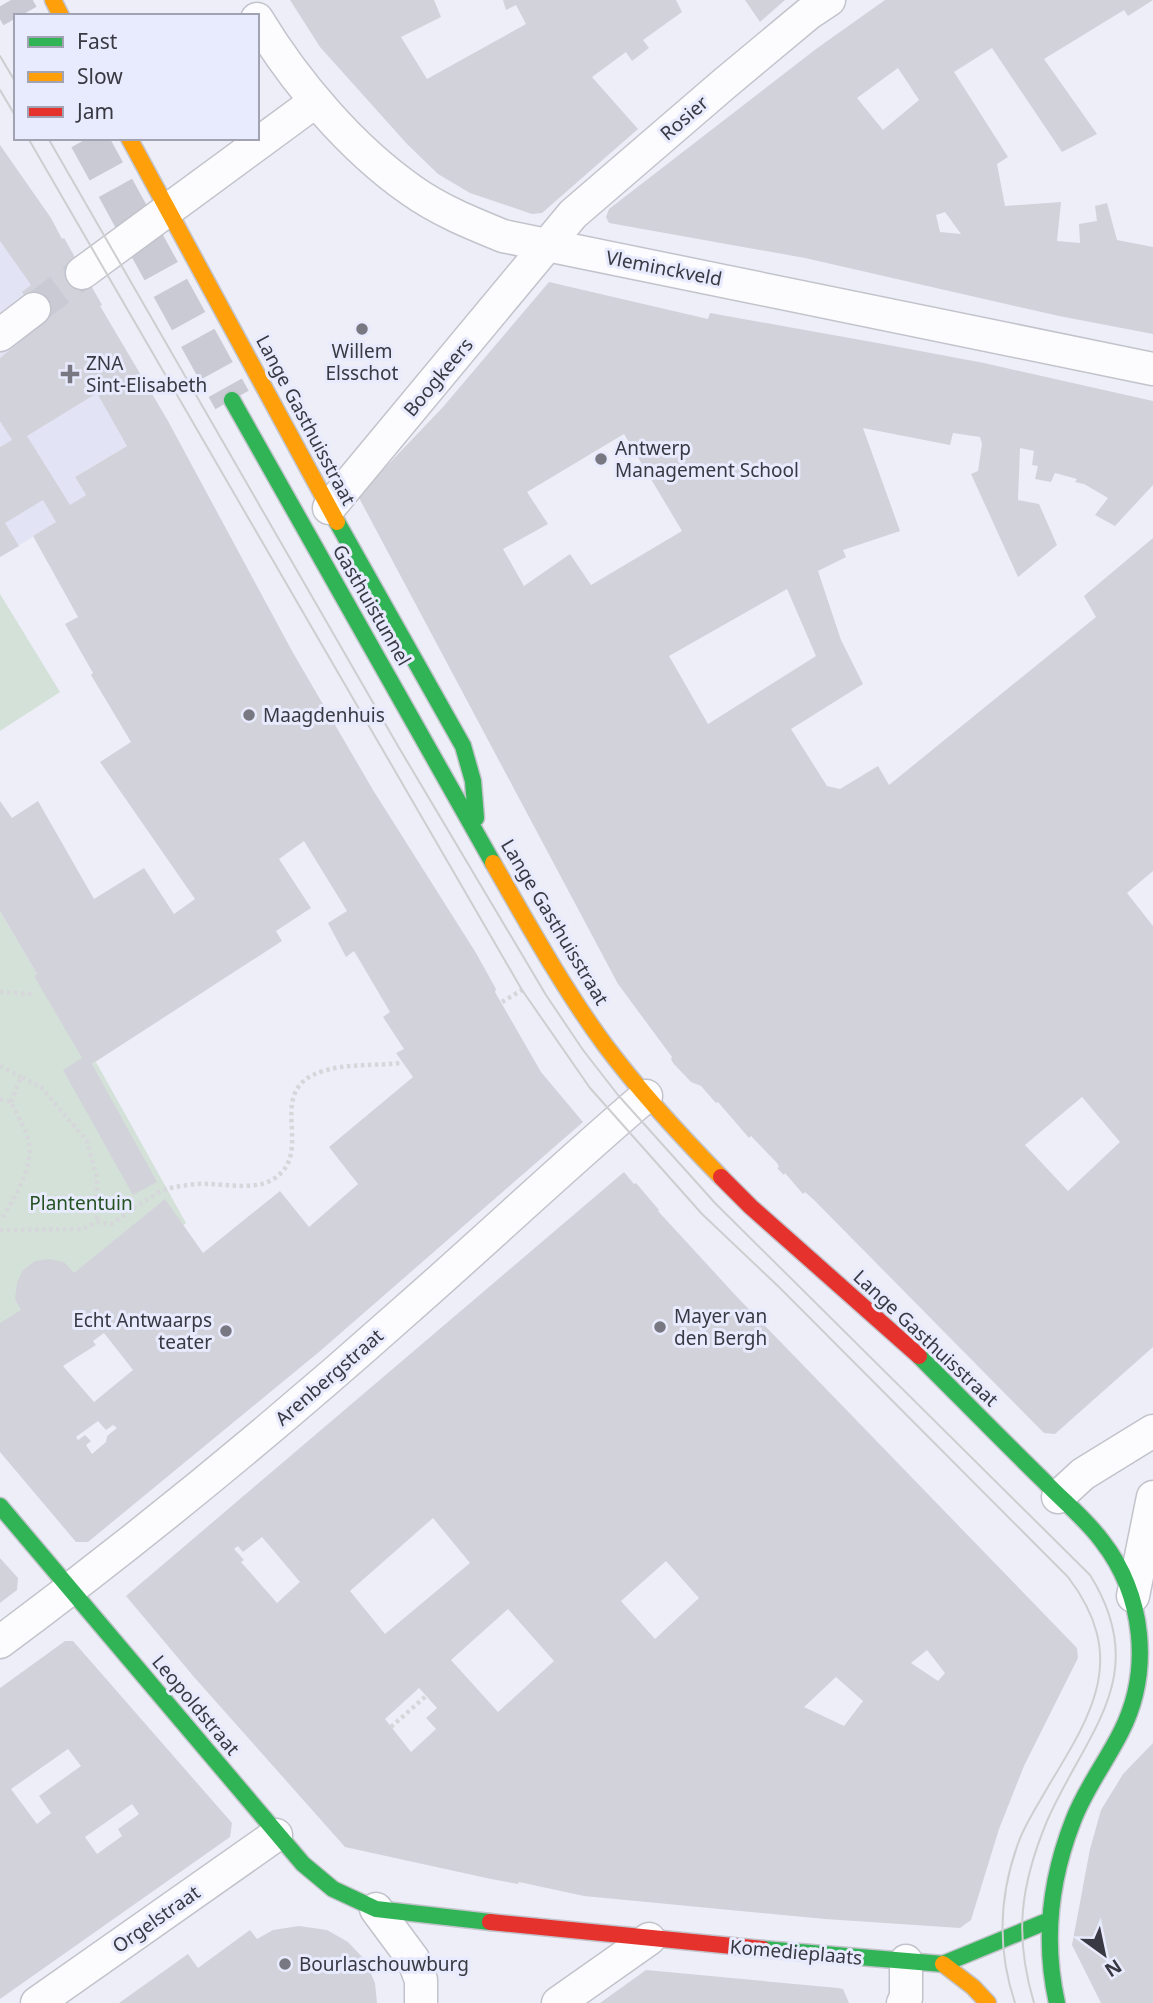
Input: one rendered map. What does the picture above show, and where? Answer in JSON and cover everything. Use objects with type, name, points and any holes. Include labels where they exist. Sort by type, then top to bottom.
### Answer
[{"type":"street","name":"Rosier","points":[[547,245],[573,214],[723,84],[829,0]]},
{"type":"street","name":"Vleminckveld","points":[[259,22],[273,46],[316,101],[370,158],[412,191],[460,219],[503,236],[1153,369]]},
{"type":"street","points":[[82,273],[316,101]]},
{"type":"street","name":"Lange Gasthuisstraat","points":[[130,140],[329,508],[463,746],[471,765],[475,786],[477,830],[541,947],[604,1043],[646,1096],[751,1207],[907,1345],[1102,1540],[1120,1567],[1148,1632],[1141,1678],[1133,1704],[1123,1728],[1084,1794],[1067,1836],[1057,1873],[1048,1958],[1057,2003]]},
{"type":"street","name":"Boogkeers","points":[[329,508],[547,245]]},
{"type":"street","points":[[0,335],[34,309]]},
{"type":"street","name":"Gasthuistunnel","points":[[232,400],[477,830]]},
{"type":"street","name":"Arenbergstraat","points":[[0,1642],[72,1589],[282,1418],[646,1096]]},
{"type":"street","points":[[1058,1497],[1083,1474],[1153,1431]]},
{"type":"street","points":[[1133,1596],[1153,1497]]},
{"type":"street","name":"Leopoldstraat","points":[[0,1507],[303,1864],[332,1889],[376,1909]]},
{"type":"street","name":"Orgelstraat","points":[[37,2003],[276,1835]]},
{"type":"street","points":[[376,1909],[413,1959],[421,1980],[421,2003]]},
{"type":"street","name":"Komedieplaats","points":[[376,1909],[649,1939],[943,1964],[1050,1920]]},
{"type":"street","points":[[558,2003],[649,1939]]},
{"type":"street","points":[[903,2003],[906,1998],[906,1961]]},
{"type":"street","points":[[943,1964],[973,1987],[988,2003]]},
{"type":"path","points":[[0,992],[34,994]]},
{"type":"path","points":[[0,1230],[82,1229],[97,1222],[111,1224],[166,1188],[204,1184],[262,1184],[276,1177],[288,1164],[293,1146],[290,1106],[295,1091],[307,1078],[323,1071],[345,1067],[402,1063]]},
{"type":"path","points":[[0,1066],[41,1087],[87,1140],[97,1179],[97,1222]]},
{"type":"path","points":[[0,1220],[25,1177],[30,1145],[11,1102],[20,1077]]},
{"type":"path","points":[[0,1099],[11,1102]]},
{"type":"path","points":[[391,1727],[426,1696]]},
{"type":"shaded area","name":"ZNA Sint-Elisabeth","points":[[0,145],[61,239],[64,238],[102,305],[100,306],[168,421],[75,477],[86,495],[70,505],[73,512],[0,557]]},
{"type":"green space","points":[[0,594],[60,692],[0,731]]},
{"type":"green space","name":"Plantentuin","points":[[0,911],[37,974],[34,976],[92,1064],[96,1062],[186,1223],[0,1360]]},
{"type":"building","points":[[290,0],[434,0],[441,17],[401,37],[427,79],[526,24],[516,5],[506,10],[503,0],[676,0],[682,12],[643,40],[649,48],[632,61],[626,52],[592,77],[638,129],[542,213],[532,214],[470,193],[438,174],[407,144],[320,47]]},
{"type":"building","points":[[745,0],[785,0],[760,22]]},
{"type":"building","points":[[885,0],[1153,0],[1128,16],[1124,10],[1044,59],[1097,134],[1062,152],[992,48],[954,72],[1008,157],[997,164],[1005,206],[1061,202],[1057,241],[1080,243],[1079,224],[1097,221],[1095,206],[1107,203],[1117,240],[1153,247],[1153,334],[1059,316],[805,258],[609,223],[606,217],[609,209],[816,49]],"holes":[[[898,68],[919,100],[883,130],[857,98]],[[945,212],[961,234],[940,232],[936,215]]]},
{"type":"building","points":[[0,145],[51,218],[62,239],[64,238],[102,305],[100,306],[168,421],[292,651],[373,790],[476,953],[541,1072],[583,1122],[319,1352],[88,1542],[76,1542],[0,1452],[0,1323],[21,1310],[15,1299],[22,1271],[35,1261],[49,1259],[64,1262],[74,1273],[165,1199],[203,1253],[280,1191],[309,1227],[358,1184],[329,1147],[413,1077],[396,1053],[404,1049],[383,1017],[390,1012],[354,951],[346,957],[328,923],[347,911],[304,841],[279,859],[311,908],[276,931],[282,941],[92,1064],[157,1182],[133,1195],[63,1070],[82,1058],[0,911],[0,801],[12,818],[38,801],[94,899],[144,868],[174,914],[195,899],[100,762],[131,742],[91,675],[93,673],[65,624],[78,617],[33,536],[56,522],[43,500],[5,523],[19,546],[0,557],[0,447],[12,440],[0,421],[0,358],[43,323],[22,292],[31,285],[0,241]],"holes":[[[97,393],[127,446],[75,477],[86,495],[70,505],[27,436]],[[104,1333],[133,1370],[94,1402],[63,1366],[96,1345],[93,1341]],[[98,1421],[106,1430],[113,1425],[117,1428],[92,1454],[86,1445],[91,1441],[85,1435],[78,1440],[76,1437]]]},
{"type":"building","points":[[549,282],[708,319],[710,313],[883,344],[984,363],[1153,401],[1153,485],[1115,526],[1095,515],[1108,498],[1084,484],[1075,482],[1077,479],[1055,473],[1051,482],[1035,479],[1038,466],[1032,465],[1034,451],[1020,448],[1018,500],[1039,504],[1057,545],[1018,577],[971,474],[978,471],[982,444],[980,437],[953,433],[950,445],[863,428],[900,531],[843,550],[846,557],[818,571],[841,640],[863,684],[791,729],[827,786],[840,789],[878,766],[889,785],[1096,617],[1084,596],[1153,538],[1153,871],[1127,893],[1153,926],[1153,1347],[1055,1434],[1044,1433],[814,1200],[805,1192],[803,1194],[785,1173],[784,1175],[777,1168],[777,1163],[751,1136],[749,1138],[718,1102],[701,1086],[691,1082],[673,1063],[672,1057],[618,984],[358,496],[443,407]],"holes":[[[624,434],[682,531],[591,585],[570,554],[524,586],[503,549],[548,524],[527,492]],[[787,589],[816,656],[708,724],[669,656]],[[1082,1097],[1120,1142],[1068,1191],[1025,1145]]]},
{"type":"building","points":[[624,1172],[738,1298],[1077,1648],[1078,1658],[1024,1766],[999,1829],[971,1920],[960,1928],[825,1919],[584,1896],[345,1847],[126,1596]],"holes":[[[433,1518],[470,1563],[385,1634],[350,1591]],[[262,1537],[300,1582],[277,1603],[241,1562],[244,1560],[234,1549],[238,1546],[243,1552]],[[666,1561],[699,1598],[655,1639],[621,1601]],[[508,1609],[554,1661],[498,1712],[451,1660]],[[927,1650],[945,1673],[938,1681],[911,1663]],[[836,1677],[863,1701],[844,1726],[804,1707]],[[419,1688],[437,1708],[426,1718],[436,1729],[411,1752],[385,1719]]]},
{"type":"building","points":[[0,1558],[18,1578],[17,1590],[0,1603]]},
{"type":"building","points":[[65,1641],[73,1641],[232,1823],[230,1837],[0,1999],[0,1688]],"holes":[[[68,1749],[81,1766],[39,1796],[51,1813],[37,1824],[11,1789]],[[132,1804],[139,1814],[118,1829],[122,1836],[97,1854],[85,1837]]]},
{"type":"building","points":[[1153,1743],[1153,2003],[1101,2003],[1072,1945],[1090,1849],[1101,1810],[1123,1774]]},
{"type":"building","name":"Bourlaschouwburg","points":[[299,1926],[327,1930],[348,1942],[365,1960],[375,1983],[377,2003],[119,2003],[188,1954],[198,1968],[250,1930],[257,1939],[273,1930]]},
{"type":"building","points":[[646,1970],[838,1988],[843,1989],[849,2003],[600,2003]]},
{"type":"tunnel","points":[[11,0],[19,14]]},
{"type":"tunnel","points":[[89,140],[232,400]]},
{"type":"tunnel","points":[[34,309],[82,273]]},
{"type":"tram line","points":[[0,56],[14,80]]},
{"type":"tram line","points":[[0,90],[14,114]]},
{"type":"tram line","points":[[29,140],[522,990],[590,1088],[702,1214],[779,1287],[1068,1577],[1086,1606],[1097,1632],[1100,1658],[1098,1683],[1091,1707],[1079,1732],[1022,1834],[1007,1881],[1003,1942],[1015,2003]]},
{"type":"tram line","points":[[49,140],[398,746],[546,995],[583,1050],[618,1095],[715,1203],[1090,1575],[1108,1611],[1115,1644],[1114,1674],[1107,1702],[1047,1821],[1031,1867],[1022,1933],[1034,2003]]},
{"type":"traffic: fast","points":[[232,400],[493,863]]},
{"type":"traffic: fast","points":[[337,522],[463,746],[473,781],[476,818]]},
{"type":"traffic: fast","points":[[919,1356],[1096,1533],[1116,1562],[1135,1609],[1140,1659],[1131,1708],[1121,1732],[1078,1809],[1065,1843],[1054,1888],[1050,1957],[1057,2003]]},
{"type":"traffic: fast","points":[[0,1506],[303,1864],[333,1889],[376,1909],[490,1922]]},
{"type":"traffic: fast","points":[[763,1949],[943,1964],[1050,1920]]},
{"type":"traffic: slow","points":[[53,0],[60,14]]},
{"type":"traffic: slow","points":[[130,140],[337,522]]},
{"type":"traffic: slow","points":[[493,863],[560,978],[605,1045],[632,1080],[721,1177]]},
{"type":"traffic: slow","points":[[943,1964],[973,1987],[988,2003]]},
{"type":"traffic: jam","points":[[721,1177],[751,1207],[919,1356]]},
{"type":"traffic: jam","points":[[490,1922],[763,1949]]},
{"type":"place","name":"Willem Elsschot","points":[[362,329]]},
{"type":"place","name":"ZNA Sint-Elisabeth","points":[[70,374]]},
{"type":"place","name":"Antwerp Management School","points":[[601,459]]},
{"type":"place","name":"Maagdenhuis","points":[[249,715]]},
{"type":"place","name":"Mayer van den Bergh","points":[[660,1327]]},
{"type":"place","name":"Echt Antwaarps teater","points":[[226,1331]]},
{"type":"place","name":"Bourlaschouwburg","points":[[285,1964]]}]
